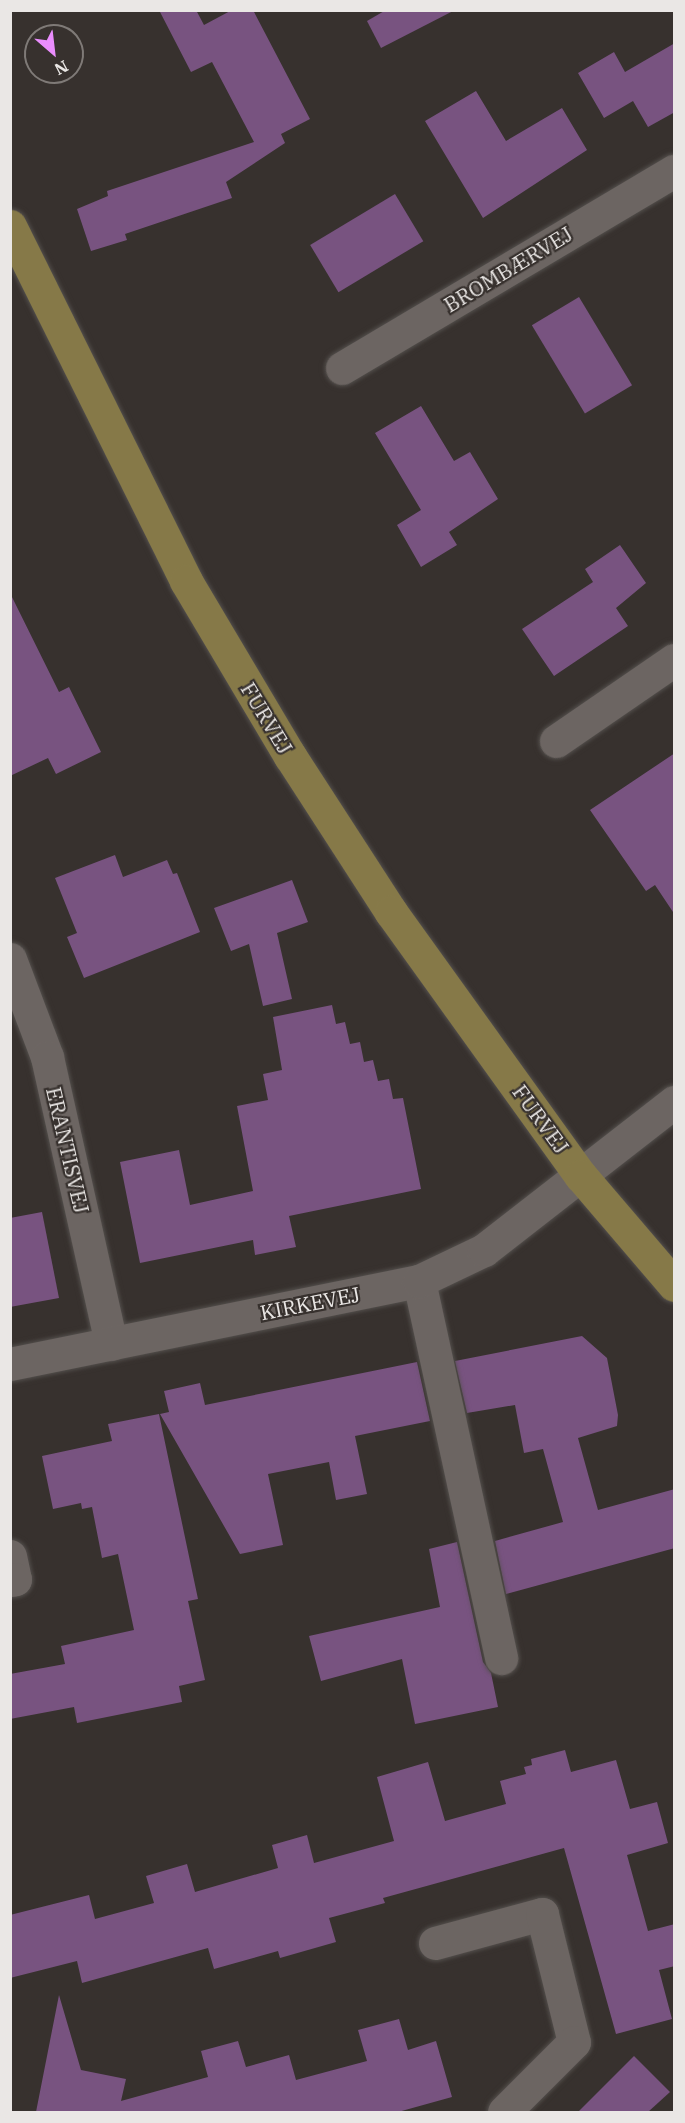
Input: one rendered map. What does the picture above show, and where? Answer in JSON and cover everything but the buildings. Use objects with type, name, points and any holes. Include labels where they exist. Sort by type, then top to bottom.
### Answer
[{"type":"main road","name":"FURVEJ","points":[[10,226],[186,581],[277,735],[391,912],[581,1176],[675,1285]]},
{"type":"street","name":"BROMBÆRVEJ","points":[[342,368],[675,171]]},
{"type":"street","points":[[556,741],[675,660]]},
{"type":"street","name":"ERANTISVEJ","points":[[10,959],[47,1057],[111,1344]]},
{"type":"street","name":"FURVEJ","points":[[581,1176],[675,1102]]},
{"type":"street","name":"KIRKEVEJ","points":[[10,1364],[419,1281],[484,1250],[581,1176]]},
{"type":"street","points":[[419,1281],[501,1658]]},
{"type":"street","points":[[10,1556],[15,1579],[10,1580]]},
{"type":"street","points":[[435,1943],[542,1914],[574,2042],[504,2112]]}]
